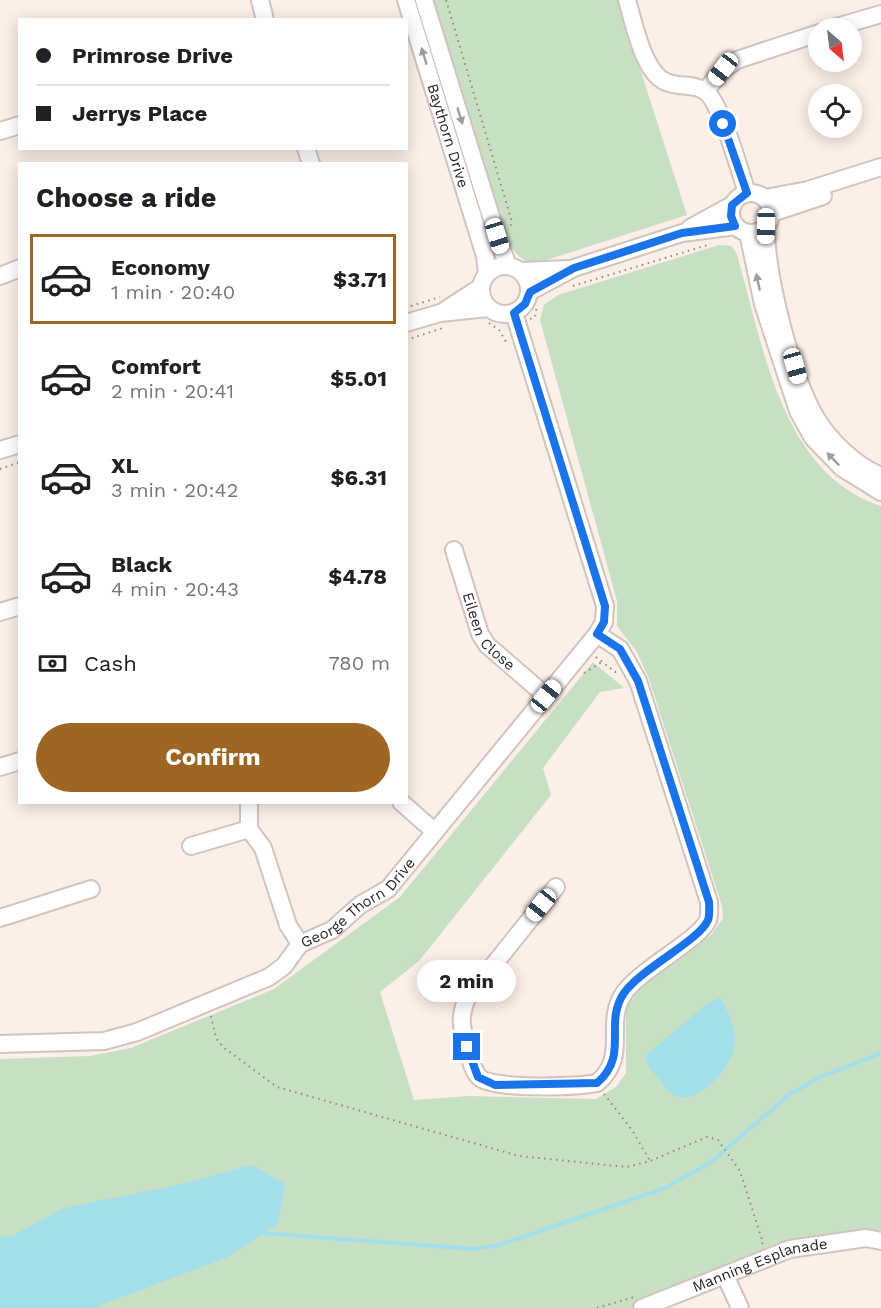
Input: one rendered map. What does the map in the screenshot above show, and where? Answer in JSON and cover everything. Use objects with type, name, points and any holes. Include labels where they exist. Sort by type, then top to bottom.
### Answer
[{"type":"street","points":[[260,0],[264,18]]},
{"type":"street","name":"Baythorn Drive","points":[[406,0],[485,256],[484,280]]},
{"type":"street","name":"Baythorn Drive","points":[[424,0],[501,249],[515,268]]},
{"type":"street","points":[[627,0],[646,59],[654,75],[667,83],[705,91],[717,105],[747,193],[768,212]]},
{"type":"street","points":[[862,20],[881,14]]},
{"type":"street","points":[[705,91],[723,69],[736,60],[808,37]]},
{"type":"street","points":[[0,131],[18,126]]},
{"type":"street","points":[[682,233],[742,230],[755,233],[768,212],[808,190],[881,167]]},
{"type":"street","points":[[768,212],[881,177]]},
{"type":"street","points":[[556,887],[467,998],[460,1025],[474,1068],[478,1077],[485,1082],[495,1085],[597,1083],[608,1073],[614,1062],[616,1018],[625,993],[655,963],[701,930],[709,919],[709,902],[638,681],[620,649],[597,634],[604,622],[605,606],[516,318],[525,304],[574,268],[682,233],[732,205],[747,193]]},
{"type":"street","points":[[732,205],[731,216],[742,230],[763,304],[798,411],[813,438],[842,468],[881,492]]},
{"type":"street","points":[[768,212],[766,246],[772,281],[801,387],[817,420],[845,452],[868,471],[881,476]]},
{"type":"street","points":[[440,313],[501,266],[574,268]]},
{"type":"street","points":[[515,268],[529,284],[535,296]]},
{"type":"street","points":[[0,276],[18,269]]},
{"type":"street","points":[[484,280],[481,294],[488,308]]},
{"type":"street","points":[[408,322],[440,313],[488,308],[516,318]]},
{"type":"street","points":[[0,450],[18,445]]},
{"type":"street","name":"Eileen Close","points":[[454,550],[480,634],[487,645],[546,696]]},
{"type":"street","points":[[0,612],[18,607]]},
{"type":"street","name":"George Thorn Drive","points":[[0,1044],[104,1041],[137,1032],[269,977],[284,966],[300,944],[332,930],[360,905],[388,889],[597,634]]},
{"type":"street","points":[[0,767],[18,762]]},
{"type":"street","points":[[249,804],[249,829],[263,848],[288,925],[300,944]]},
{"type":"street","points":[[403,804],[435,832]]},
{"type":"street","points":[[191,846],[249,829]]},
{"type":"street","points":[[0,918],[91,889]]},
{"type":"street","name":"Manning Esplanade","points":[[642,1301],[725,1275],[790,1249],[866,1238],[881,1241]]},
{"type":"street","points":[[725,1275],[740,1308]]},
{"type":"path","points":[[569,287],[716,243]]},
{"type":"path","points":[[408,306],[447,294]]},
{"type":"path","points":[[499,330],[516,318],[535,317],[535,296]]},
{"type":"path","points":[[408,339],[452,326]]},
{"type":"path","points":[[0,469],[18,463]]},
{"type":"path","points":[[615,672],[620,678]]},
{"type":"path","points":[[210,1013],[216,1038],[223,1047],[277,1087],[519,1156],[627,1167],[650,1161],[707,1137],[718,1140],[740,1172],[763,1243],[753,1248]]},
{"type":"path","points":[[597,1083],[632,1130],[650,1161]]},
{"type":"path","points":[[597,1308],[642,1301]]},
{"type":"green space","points":[[431,0],[618,0],[687,215],[537,263],[529,262],[518,255],[502,224]]},
{"type":"green space","points":[[719,245],[732,246],[737,255],[767,364],[781,401],[798,435],[820,465],[847,489],[881,506],[881,1241],[790,1249],[642,1308],[0,1308],[0,1059],[90,1056],[131,1048],[274,989],[400,897],[593,662],[624,688],[600,692],[543,768],[551,795],[419,961],[380,992],[414,1100],[468,1096],[596,1099],[616,1087],[626,1073],[626,1010],[636,991],[658,972],[712,934],[723,918],[722,906],[649,679],[637,652],[617,626],[617,601],[540,320],[544,305],[558,295]]},
{"type":"water","points":[[720,998],[735,1037],[729,1060],[716,1079],[698,1093],[689,1097],[673,1095],[652,1071],[646,1055],[709,1002]]},
{"type":"water","points":[[252,1165],[285,1184],[278,1224],[228,1257],[93,1308],[0,1308],[0,1237],[12,1236],[64,1208],[182,1184]]},
{"type":"waterway","points":[[262,1233],[473,1249],[500,1245],[665,1188],[711,1162],[791,1093],[821,1077],[881,1053]]},
{"type":"route","points":[[467,1047],[478,1077],[495,1085],[585,1086],[597,1083],[608,1073],[614,1062],[618,1005],[625,993],[655,963],[701,930],[709,919],[709,902],[638,681],[620,649],[597,634],[604,622],[605,606],[514,313],[525,304],[530,292],[574,268],[682,233],[735,226],[731,216],[732,205],[741,195],[747,193],[723,124]]}]
